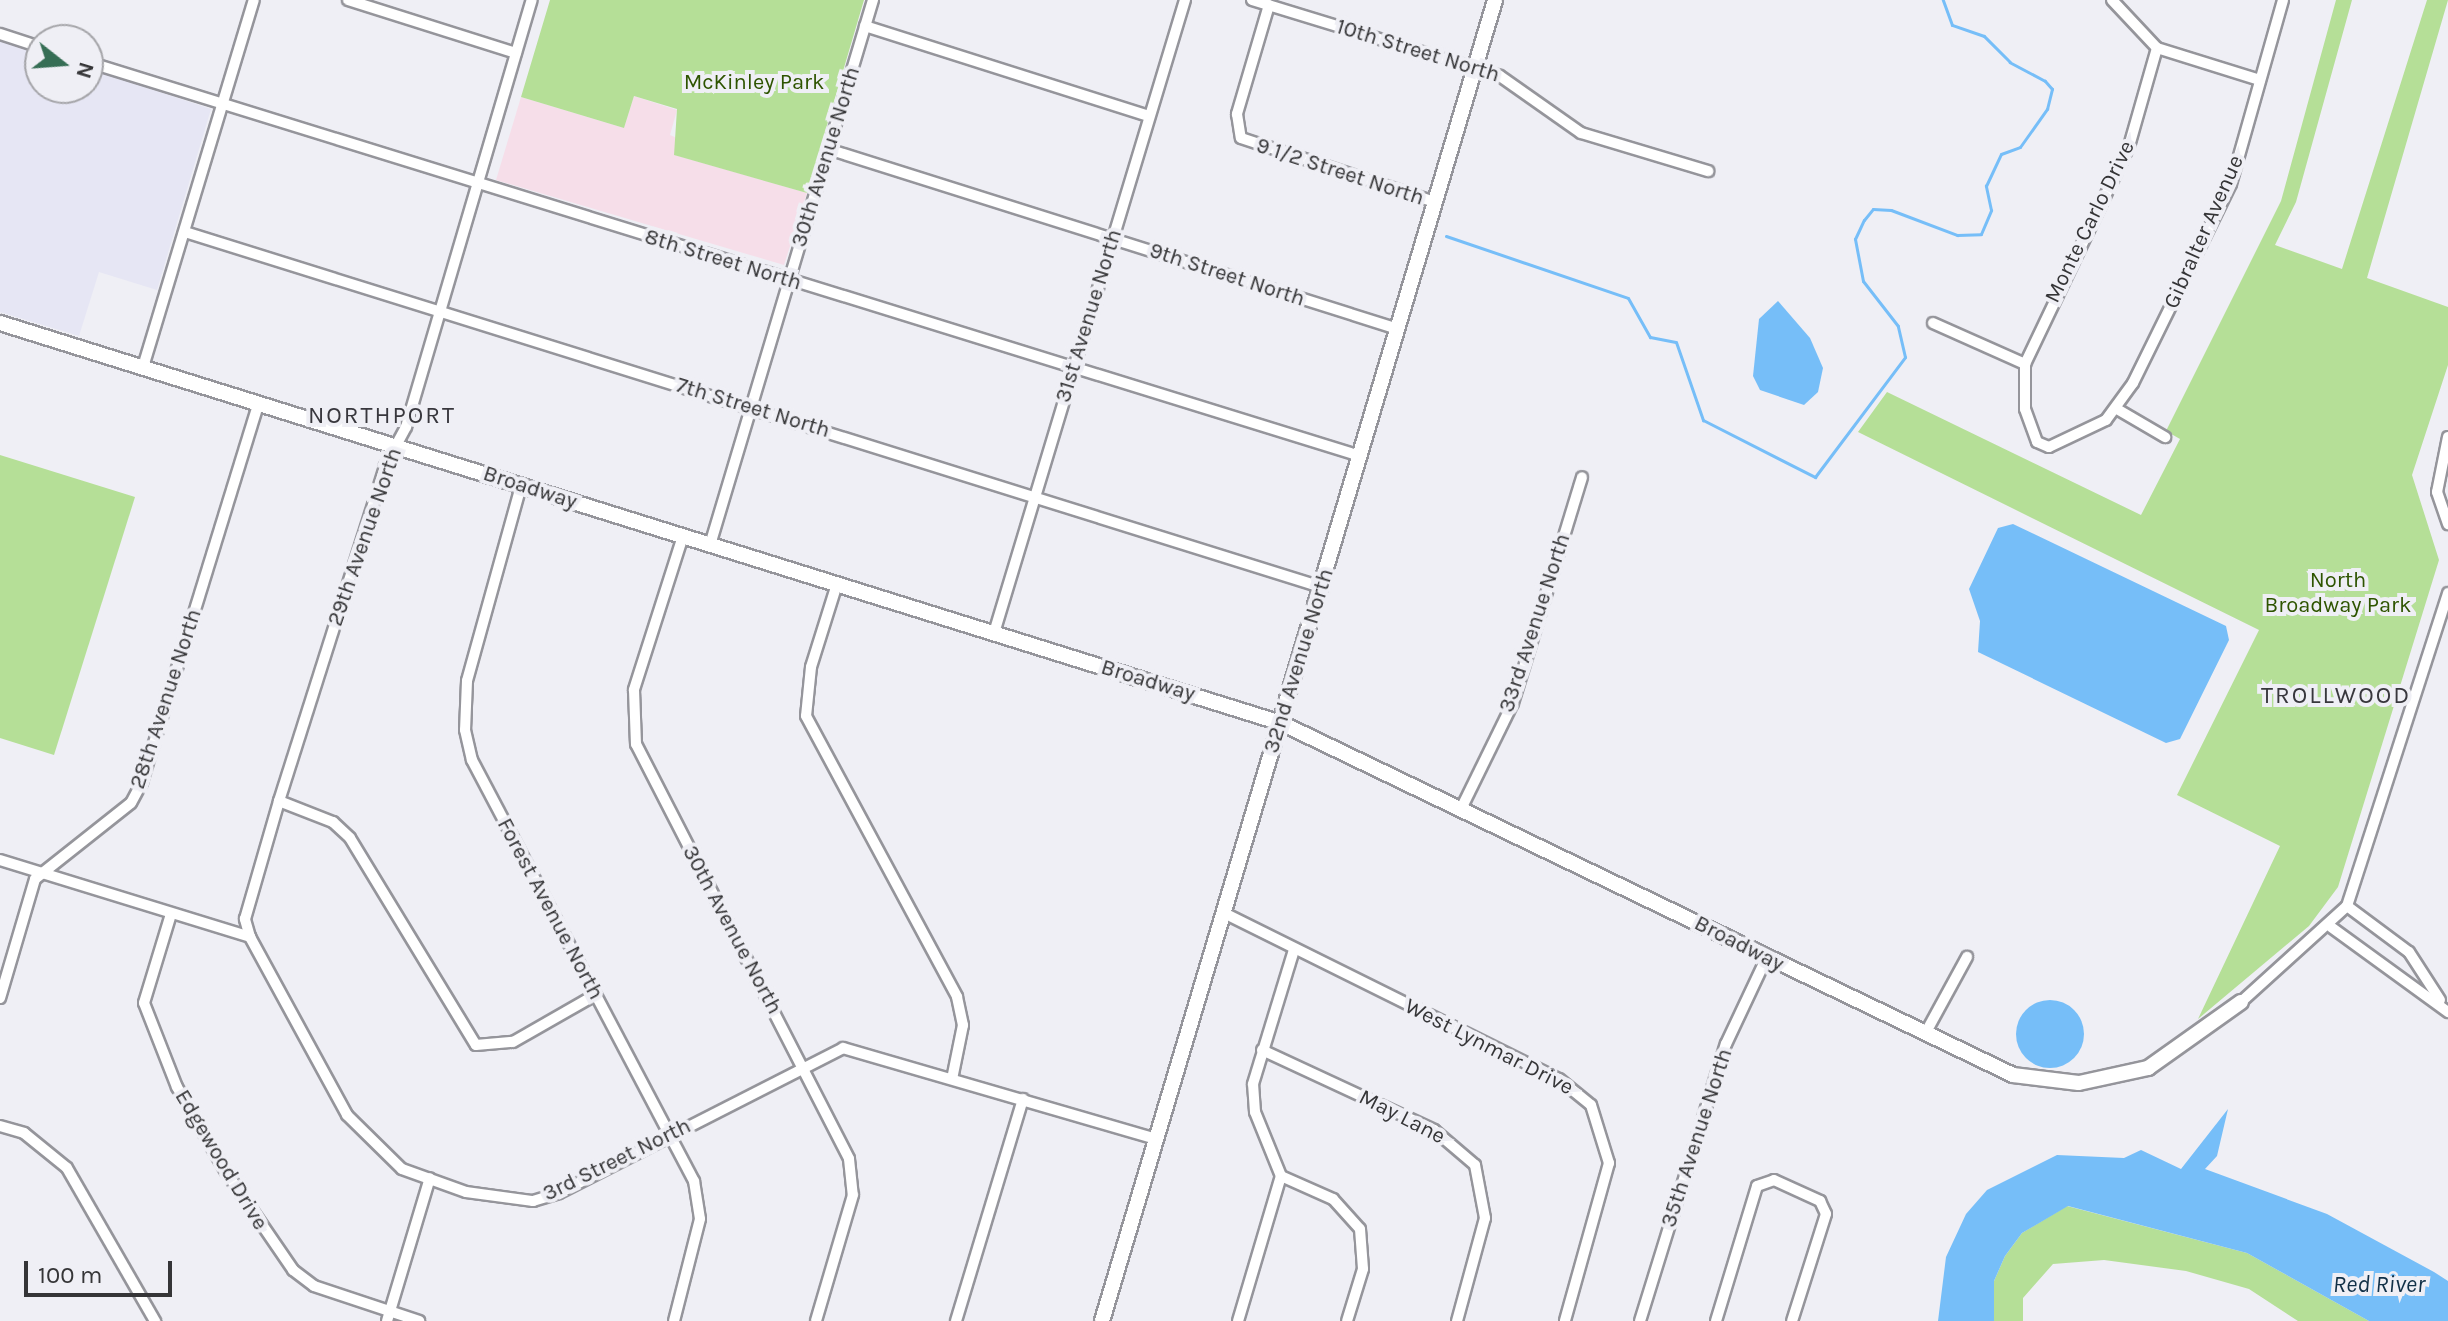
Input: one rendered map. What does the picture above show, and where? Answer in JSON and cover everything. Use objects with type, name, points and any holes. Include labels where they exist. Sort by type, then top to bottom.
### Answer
[{"type":"street","points":[[143,367],[254,0]]},
{"type":"street","points":[[348,0],[516,53]]},
{"type":"street","name":"29th Avenue North","points":[[250,937],[245,919],[279,801],[440,311],[532,0]]},
{"type":"street","name":"30th Avenue North","points":[[710,545],[873,0]]},
{"type":"street","name":"31st Avenue North","points":[[994,633],[1185,0]]},
{"type":"street","name":"10th Street North","points":[[1252,0],[1515,82],[1581,133],[1708,171]]},
{"type":"street","name":"32nd Avenue North","points":[[1102,1321],[1495,0]]},
{"type":"street","points":[[2112,0],[2157,48],[2260,80]]},
{"type":"street","name":"Gibralter Avenue","points":[[2117,409],[2231,184],[2283,0]]},
{"type":"street","name":"9 1/2 Street North","points":[[1269,5],[1237,114],[1241,138],[1435,202]]},
{"type":"street","points":[[865,26],[1149,116]]},
{"type":"street","points":[[0,34],[24,42]]},
{"type":"street","name":"Monte Carlo Drive","points":[[2025,364],[2129,146],[2157,48]]},
{"type":"street","name":"8th Street North","points":[[104,67],[1360,456]]},
{"type":"street","name":"9th Street North","points":[[828,149],[1398,329]]},
{"type":"street","name":"7th Street North","points":[[185,232],[1321,587]]},
{"type":"street","name":"Broadway","points":[[0,323],[1281,723],[1766,959],[2013,1075],[2079,1083],[2148,1068],[2241,1002]]},
{"type":"street","points":[[1933,323],[2025,364],[2025,409],[2037,442],[2049,447],[2071,440],[2117,409],[2165,437]]},
{"type":"street","name":"28th Avenue North","points":[[40,872],[131,803],[142,782],[258,404]]},
{"type":"street","points":[[2448,437],[2437,492],[2448,524]]},
{"type":"street","name":"33rd Avenue North","points":[[1460,811],[1519,685],[1582,477]]},
{"type":"street","name":"Forest Avenue North","points":[[521,486],[467,681],[465,730],[472,760],[673,1136],[700,1219],[674,1321]]},
{"type":"street","name":"30th Avenue North","points":[[683,536],[634,690],[636,744],[803,1064],[853,1180],[816,1321]]},
{"type":"street","points":[[837,584],[808,678],[806,716],[957,997],[963,1025],[952,1079]]},
{"type":"street","points":[[2241,1002],[2331,927],[2347,906],[2448,593]]},
{"type":"street","points":[[279,801],[333,822],[350,838],[476,1045],[513,1042],[595,995]]},
{"type":"street","points":[[0,860],[250,937]]},
{"type":"street","points":[[0,998],[40,872]]},
{"type":"street","points":[[2347,906],[2409,952],[2448,1012]]},
{"type":"street","name":"West Lynmar Drive","points":[[1224,913],[1559,1079],[1591,1105],[1609,1163],[1565,1321]]},
{"type":"street","name":"Edgewood Drive","points":[[171,914],[144,1003],[177,1087],[293,1270],[314,1286],[389,1316],[419,1321]]},
{"type":"street","points":[[2331,927],[2441,1002]]},
{"type":"street","name":"3rd Street North","points":[[250,937],[347,1115],[382,1155],[430,1178],[500,1200],[533,1201],[673,1136],[803,1064],[843,1048],[1157,1139]]},
{"type":"street","points":[[1238,1321],[1281,1176],[1255,1112],[1262,1050],[1294,950]]},
{"type":"street","points":[[1925,1034],[1967,957]]},
{"type":"street","name":"35th Avenue North","points":[[1640,1321],[1726,1044],[1766,959]]},
{"type":"street","name":"May Lane","points":[[1262,1050],[1434,1130],[1475,1165],[1485,1218],[1457,1321]]},
{"type":"street","points":[[956,1321],[1023,1099]]},
{"type":"street","points":[[0,1126],[24,1133],[67,1168],[155,1321]]},
{"type":"street","points":[[1281,1176],[1333,1199],[1360,1229],[1363,1269],[1347,1321]]},
{"type":"street","points":[[389,1316],[430,1178]]},
{"type":"street","points":[[1716,1321],[1757,1186],[1774,1180],[1820,1201],[1826,1214],[1792,1321]]},
{"type":"shaded area","points":[[0,40],[24,48],[24,104],[104,104],[104,73],[211,109],[157,290],[99,272],[79,336],[0,312]]},
{"type":"shaded area","points":[[634,96],[677,110],[670,135],[679,139],[675,155],[807,193],[784,265],[496,180],[521,97],[624,128]]},
{"type":"green space","name":"McKinley Park","points":[[550,0],[864,0],[807,193],[674,155],[677,109],[634,96],[624,128],[521,97]]},
{"type":"green space","name":"North Broadway Park","points":[[2336,0],[2352,0],[2296,202],[2275,245],[2342,269],[2427,0],[2448,0],[2367,278],[2448,307],[2448,365],[2412,475],[2439,560],[2338,887],[2309,926],[2198,1019],[2280,846],[2177,795],[2259,630],[1858,432],[1887,392],[2141,515],[2180,439],[2166,431],[2281,201]]},
{"type":"green space","points":[[0,455],[135,497],[54,755],[0,738]]},
{"type":"green space","points":[[2067,1206],[2247,1253],[2369,1321],[2298,1321],[2249,1289],[2186,1271],[2104,1260],[2053,1264],[2023,1298],[2023,1321],[1994,1321],[1994,1281],[2005,1256],[2022,1233]]},
{"type":"water","points":[[1778,301],[1810,338],[1823,368],[1818,392],[1804,405],[1760,390],[1753,376],[1759,319]]},
{"type":"water","points":[[2013,524],[2226,626],[2229,640],[2180,739],[2166,743],[1978,652],[1980,621],[1969,589],[1998,528]]},
{"type":"water","points":[[2050,1000],[2074,1010],[2084,1034],[2074,1058],[2050,1068],[2026,1058],[2016,1034],[2026,1010]]},
{"type":"water","name":"Red River","points":[[2228,1109],[2217,1156],[2205,1169],[2327,1214],[2434,1272],[2448,1281],[2448,1321],[2369,1321],[2247,1253],[2068,1206],[2022,1233],[2005,1256],[1994,1281],[1994,1321],[1938,1321],[1946,1257],[1966,1214],[1987,1190],[2057,1155],[2124,1158],[2141,1150],[2181,1169]]},
{"type":"waterway","points":[[1446,236],[1628,298],[1650,337],[1676,342],[1703,420],[1815,477],[1905,357],[1898,326],[1863,281],[1855,239],[1864,220],[1873,209],[1891,210],[1957,235],[1981,234],[1991,210],[1986,186],[2001,154],[2020,147],[2047,109],[2052,89],[2045,81],[2010,62],[1984,36],[1952,25],[1943,0]]},
{"type":"district","name":"NORTHPORT","points":[[382,416]]},
{"type":"district","name":"TROLLWOOD","points":[[2336,696]]}]
